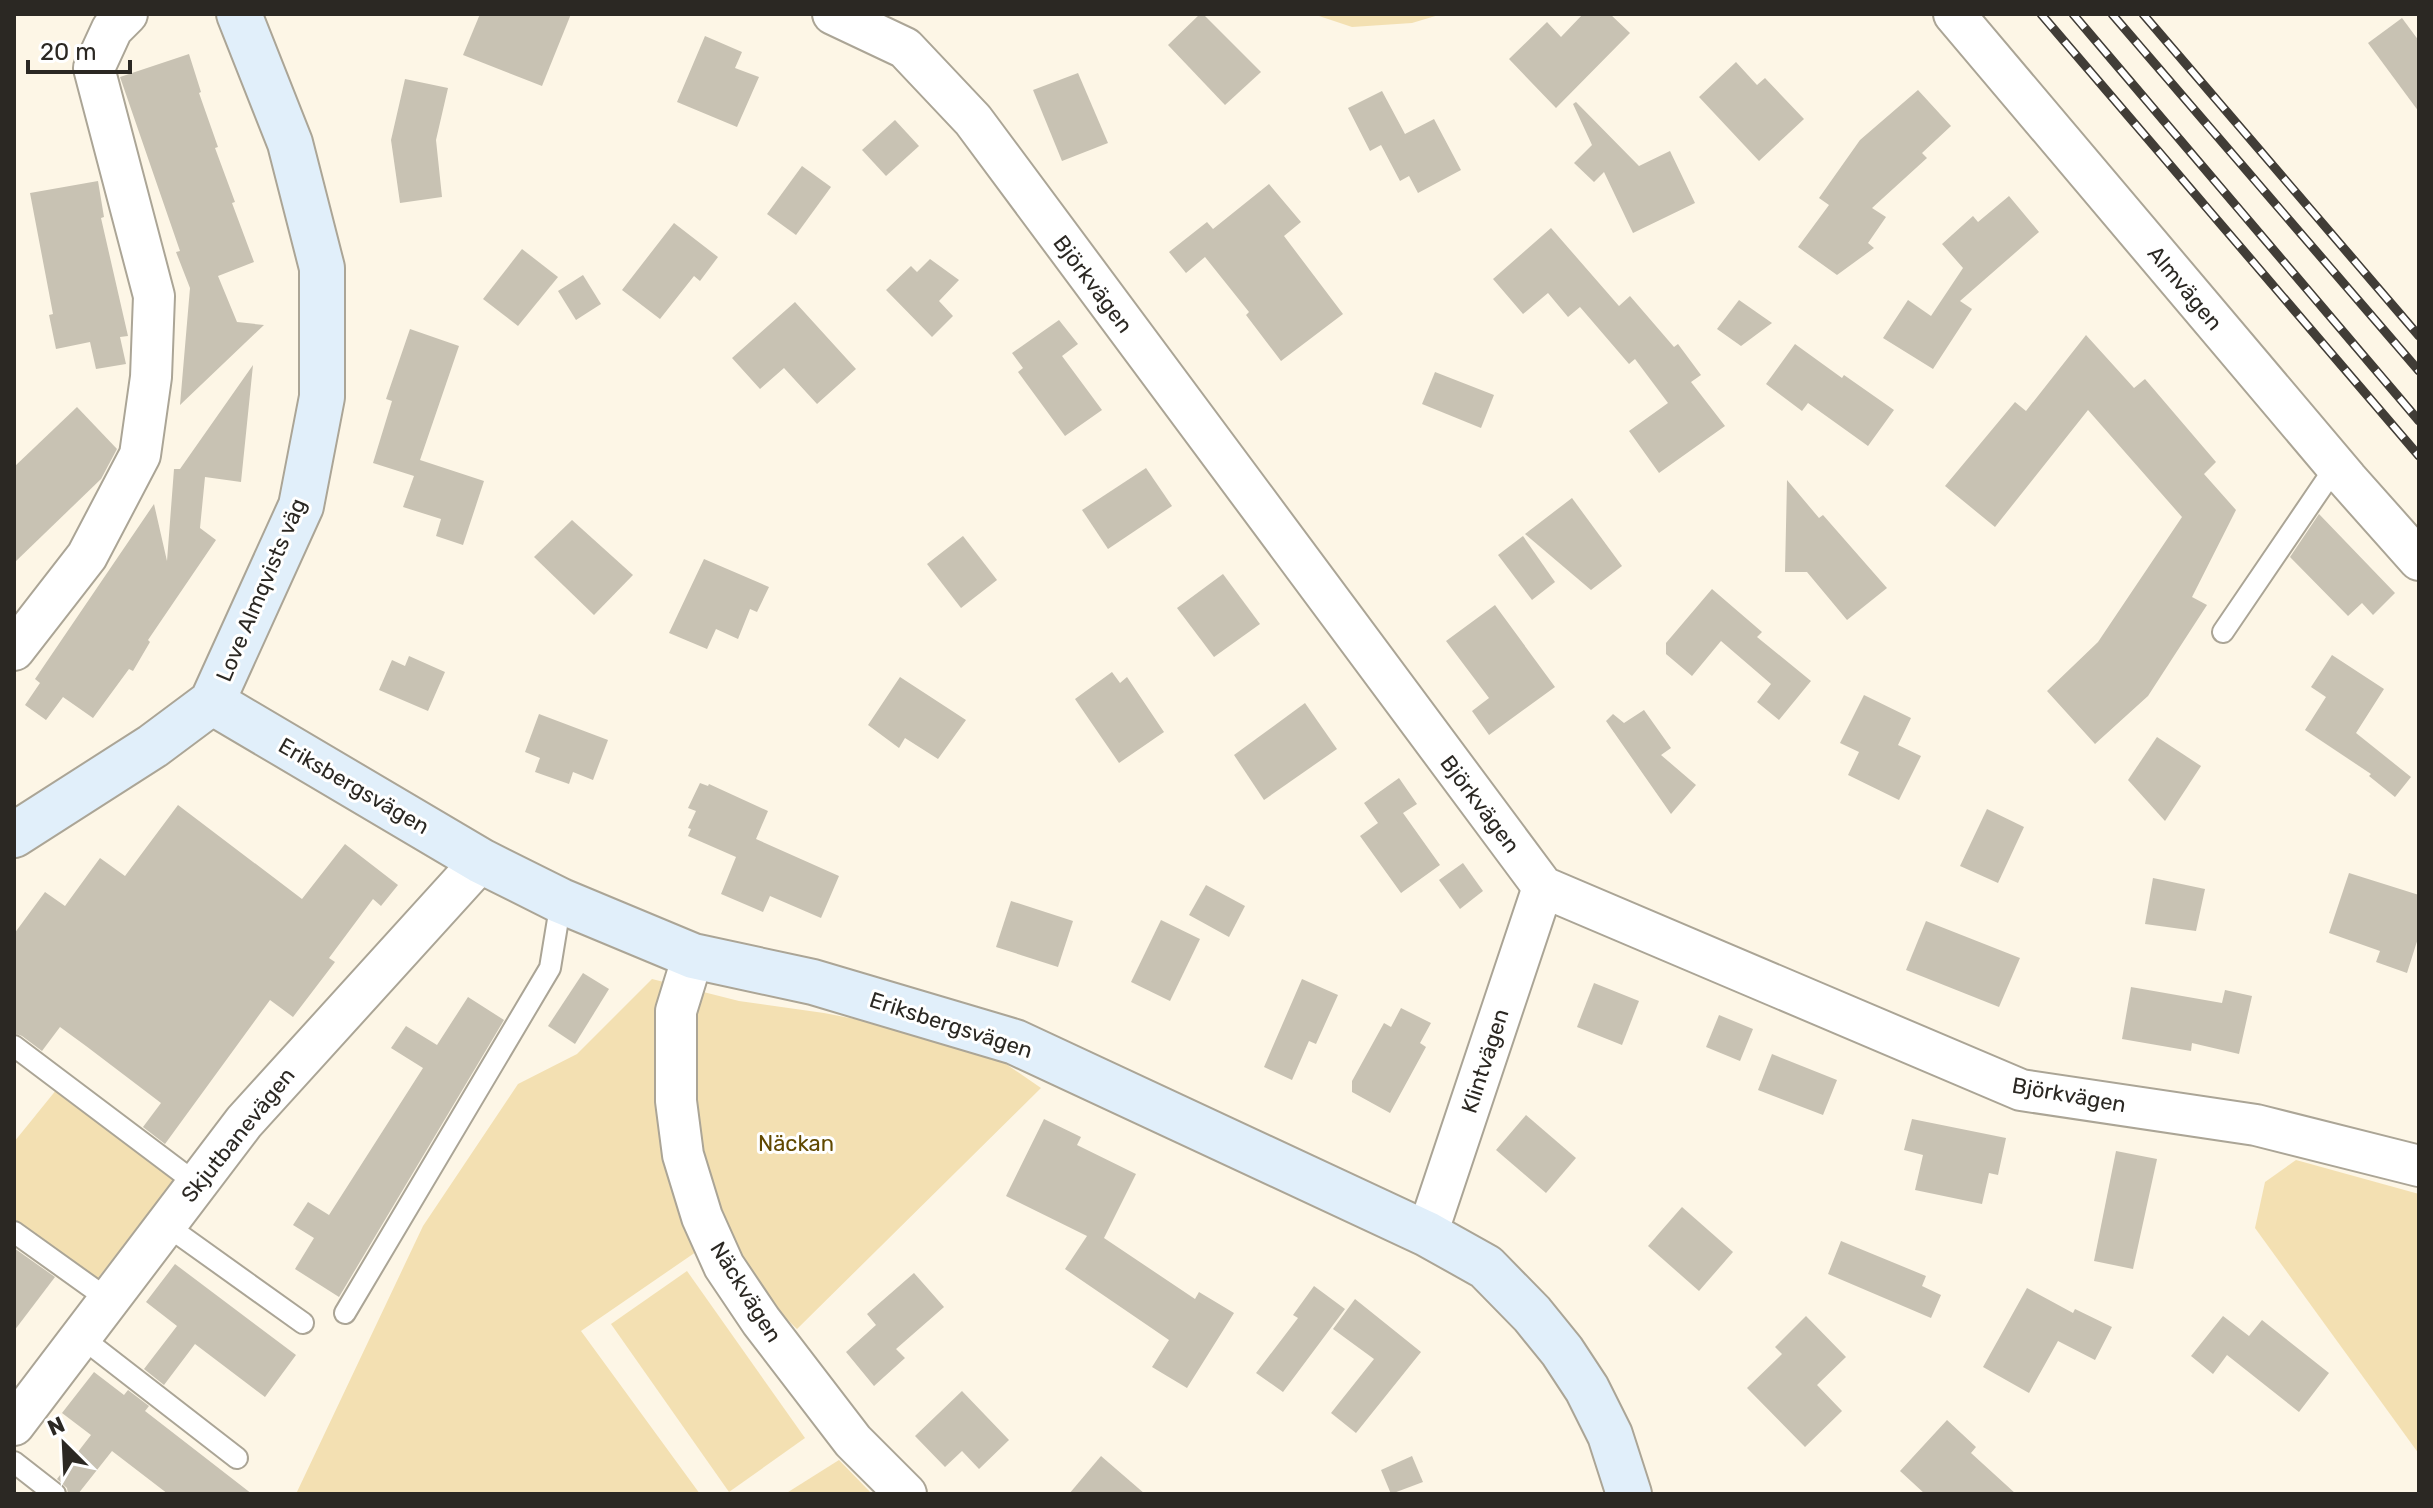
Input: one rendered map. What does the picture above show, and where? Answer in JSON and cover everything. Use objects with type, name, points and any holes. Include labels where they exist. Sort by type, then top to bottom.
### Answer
[{"type":"street","points":[[14,650],[87,556],[140,455],[151,377],[154,296],[94,68],[112,29],[127,14]]},
{"type":"street","name":"Love Almqvists väg","points":[[14,835],[153,746],[212,702],[301,506],[322,397],[322,268],[290,143],[239,14]]},
{"type":"street","name":"Björkvägen","points":[[833,14],[905,48],[973,120],[1543,887],[2021,1090],[2256,1125],[2419,1166]]},
{"type":"street","name":"Almvägen","points":[[1954,14],[2419,560]]},
{"type":"street","name":"Eriksbergsvägen","points":[[212,702],[481,861],[561,901],[693,956],[813,982],[1015,1042],[1427,1234],[1486,1267],[1532,1314],[1562,1351],[1587,1389],[1610,1435],[1629,1494]]},
{"type":"street","name":"Skjutbanevägen","points":[[14,1425],[244,1122],[481,861]]},
{"type":"street","name":"Klintvägen","points":[[1427,1234],[1543,887]]},
{"type":"street","name":"Näckvägen","points":[[693,956],[676,1011],[676,1101],[683,1155],[702,1217],[724,1266],[761,1321],[853,1441],[906,1494]]},
{"type":"lane","points":[[2223,632],[2336,466]]},
{"type":"lane","points":[[345,1313],[550,968],[561,901]]},
{"type":"lane","points":[[14,1046],[197,1184]]},
{"type":"lane","points":[[166,1225],[303,1323]]},
{"type":"lane","points":[[14,1232],[109,1300]]},
{"type":"lane","points":[[81,1337],[237,1458]]},
{"type":"lane","points":[[14,1462],[55,1494]]},
{"type":"green space","points":[[1313,14],[1442,14],[1412,23],[1352,27]]},
{"type":"green space","name":"Näckan","points":[[652,979],[739,1001],[824,1013],[974,1042],[1041,1088],[797,1329],[709,1243],[581,1331],[700,1494],[296,1494],[423,1226],[518,1084],[577,1054]]},
{"type":"green space","points":[[57,1089],[175,1178],[95,1282],[14,1219],[14,1142]]},
{"type":"green space","points":[[2296,1160],[2419,1194],[2419,1454],[2255,1228],[2265,1182]]},
{"type":"green space","points":[[687,1271],[805,1438],[729,1492],[611,1324]]},
{"type":"green space","points":[[839,1460],[872,1494],[785,1494]]},
{"type":"building","points":[[480,14],[571,14],[542,86],[463,55]]},
{"type":"building","points":[[1200,14],[1261,72],[1225,105],[1168,45]]},
{"type":"building","points":[[1583,14],[1610,14],[1630,33],[1556,108],[1509,59],[1547,22],[1561,37]]},
{"type":"building","points":[[2402,18],[2419,41],[2419,112],[2368,43]]},
{"type":"building","points":[[705,36],[742,52],[735,68],[759,77],[737,127],[677,102]]},
{"type":"building","points":[[189,54],[218,147],[215,148],[235,202],[232,203],[254,262],[218,276],[237,322],[264,325],[180,405],[190,288],[120,77]]},
{"type":"building","points":[[1736,62],[1757,85],[1765,78],[1804,119],[1759,161],[1699,97]]},
{"type":"building","points":[[1078,73],[1108,143],[1062,161],[1033,90]]},
{"type":"building","points":[[405,79],[448,88],[436,140],[442,197],[400,203],[391,140]]},
{"type":"building","points":[[1918,90],[1951,126],[1922,153],[1927,158],[1872,208],[1886,217],[1868,243],[1874,248],[1837,275],[1798,247],[1829,205],[1819,198],[1860,140]]},
{"type":"building","points":[[1382,91],[1405,134],[1434,119],[1461,170],[1418,193],[1409,176],[1400,181],[1381,145],[1370,151],[1348,108]]},
{"type":"building","points":[[1576,102],[1639,166],[1670,151],[1695,203],[1633,233],[1604,172],[1594,182],[1574,163],[1592,145],[1573,104]]},
{"type":"building","points":[[895,120],[919,146],[886,176],[862,150]]},
{"type":"building","points":[[802,166],[831,187],[796,235],[767,214]]},
{"type":"building","points":[[98,181],[104,217],[101,218],[128,336],[120,337],[126,364],[96,369],[90,342],[56,349],[49,315],[53,314],[30,193]]},
{"type":"building","points":[[1269,184],[1301,222],[1284,236],[1343,314],[1281,361],[1246,315],[1249,312],[1205,257],[1186,273],[1169,252],[1207,222],[1213,229]]},
{"type":"building","points":[[2009,196],[2039,232],[1960,301],[1972,309],[1933,369],[1883,338],[1908,300],[1931,316],[1963,268],[1942,244],[1973,216],[1978,222]]},
{"type":"building","points":[[674,223],[718,257],[700,281],[694,276],[660,319],[622,290]]},
{"type":"building","points":[[1551,228],[1619,306],[1630,296],[1674,347],[1678,344],[1701,375],[1691,382],[1725,426],[1659,473],[1629,431],[1668,403],[1635,359],[1629,364],[1580,307],[1568,317],[1548,293],[1523,314],[1493,279]]},
{"type":"building","points":[[522,249],[558,277],[518,326],[483,299]]},
{"type":"building","points":[[930,259],[959,280],[939,301],[953,316],[932,337],[886,290],[911,266],[917,272]]},
{"type":"building","points":[[583,275],[601,304],[576,320],[558,291]]},
{"type":"building","points":[[1739,300],[1772,323],[1741,346],[1717,329]]},
{"type":"building","points":[[795,302],[856,369],[817,404],[784,368],[760,389],[732,358]]},
{"type":"building","points":[[1059,320],[1078,344],[1062,356],[1102,410],[1065,436],[1018,372],[1023,368],[1012,353]]},
{"type":"building","points":[[410,329],[459,346],[420,460],[484,481],[463,545],[436,536],[441,519],[403,507],[414,476],[373,463],[392,401],[386,399]]},
{"type":"building","points":[[2086,335],[2134,388],[2145,379],[2216,462],[2204,474],[2236,510],[2192,597],[2207,605],[2148,696],[2095,744],[2047,691],[2098,642],[2182,517],[2088,410],[1995,527],[1945,486],[2015,402],[2026,411]]},
{"type":"building","points":[[1795,344],[1894,410],[1868,446],[1808,403],[1802,411],[1766,384]]},
{"type":"building","points":[[253,365],[241,482],[205,477],[200,528],[216,540],[148,640],[150,642],[133,671],[129,669],[93,718],[63,697],[46,720],[25,705],[40,683],[35,679],[154,504],[167,561],[174,469],[180,469]]},
{"type":"building","points":[[1435,372],[1494,395],[1481,428],[1422,404]]},
{"type":"building","points":[[77,407],[117,449],[101,479],[14,563],[14,467]]},
{"type":"building","points":[[1146,468],[1172,506],[1108,549],[1082,510]]},
{"type":"building","points":[[1787,480],[1819,518],[1823,515],[1887,588],[1847,620],[1807,572],[1785,572]]},
{"type":"building","points":[[1572,498],[1622,566],[1591,590],[1525,534]]},
{"type":"building","points":[[2319,514],[2395,593],[2373,615],[2362,603],[2348,616],[2290,557]]},
{"type":"building","points":[[572,520],[633,575],[594,615],[534,557]]},
{"type":"building","points":[[963,536],[997,580],[961,608],[927,564]]},
{"type":"building","points":[[1523,536],[1555,582],[1532,600],[1498,555]]},
{"type":"building","points":[[704,559],[769,587],[757,612],[750,609],[738,639],[716,629],[707,649],[669,633]]},
{"type":"building","points":[[1223,574],[1260,624],[1214,657],[1177,608]]},
{"type":"building","points":[[1712,589],[1762,632],[1757,637],[1811,681],[1779,720],[1757,702],[1771,684],[1721,641],[1692,676],[1666,654],[1666,643]]},
{"type":"building","points":[[1495,605],[1555,687],[1489,735],[1472,711],[1489,698],[1446,641]]},
{"type":"building","points":[[2332,655],[2384,689],[2356,733],[2411,777],[2395,797],[2369,776],[2371,774],[2305,730],[2326,697],[2311,687]]},
{"type":"building","points":[[409,656],[445,672],[428,711],[379,690],[392,660],[405,666]]},
{"type":"building","points":[[1112,672],[1120,683],[1127,677],[1164,732],[1119,763],[1075,699]]},
{"type":"building","points":[[900,677],[966,720],[938,759],[905,738],[899,748],[868,725]]},
{"type":"building","points":[[1864,695],[1911,718],[1898,745],[1921,756],[1899,800],[1848,775],[1859,752],[1840,743]]},
{"type":"building","points":[[1305,703],[1337,749],[1264,800],[1234,755]]},
{"type":"building","points":[[1644,710],[1671,748],[1661,755],[1696,785],[1671,814],[1606,721],[1613,714],[1624,723]]},
{"type":"building","points":[[539,714],[608,740],[593,780],[573,772],[569,784],[535,772],[540,758],[525,752]]},
{"type":"building","points":[[2157,737],[2201,766],[2165,821],[2128,780]]},
{"type":"building","points":[[1399,778],[1417,804],[1403,813],[1440,865],[1401,893],[1360,836],[1378,823],[1364,803]]},
{"type":"building","points":[[700,783],[709,784],[768,811],[756,839],[839,876],[821,918],[770,896],[763,912],[721,894],[736,857],[688,836],[691,829],[688,828],[696,811],[688,808]]},
{"type":"building","points":[[178,805],[302,899],[345,844],[398,885],[381,906],[373,899],[329,958],[335,962],[293,1017],[270,1000],[165,1144],[143,1127],[161,1103],[86,1046],[60,1027],[42,1051],[14,1033],[14,934],[45,892],[65,906],[100,858],[125,876]]},
{"type":"building","points":[[1987,809],[2024,827],[1998,883],[1960,866]]},
{"type":"building","points":[[1463,863],[1483,891],[1460,909],[1439,880]]},
{"type":"building","points":[[2349,873],[2419,895],[2419,935],[2407,973],[2376,962],[2380,951],[2329,933]]},
{"type":"building","points":[[2153,878],[2205,889],[2196,931],[2145,924]]},
{"type":"building","points":[[1206,885],[1245,906],[1229,937],[1189,915]]},
{"type":"building","points":[[1011,901],[1073,921],[1058,967],[996,947]]},
{"type":"building","points":[[1161,920],[1200,939],[1170,1001],[1131,982]]},
{"type":"building","points":[[1926,921],[2020,958],[1999,1007],[1906,970]]},
{"type":"building","points":[[583,973],[609,989],[575,1044],[548,1026]]},
{"type":"building","points":[[1302,979],[1338,995],[1316,1044],[1309,1041],[1292,1080],[1264,1067]]},
{"type":"building","points":[[1594,983],[1639,1001],[1622,1045],[1577,1027]]},
{"type":"building","points":[[2131,987],[2222,1003],[2225,990],[2252,996],[2239,1054],[2192,1043],[2191,1051],[2122,1039]]},
{"type":"building","points":[[468,997],[504,1020],[339,1297],[295,1269],[314,1238],[293,1225],[308,1202],[329,1215],[423,1068],[391,1048],[406,1026],[437,1045]]},
{"type":"building","points":[[1401,1008],[1431,1023],[1420,1043],[1426,1047],[1390,1113],[1352,1092],[1352,1081],[1384,1023],[1391,1027]]},
{"type":"building","points":[[1719,1015],[1753,1029],[1740,1061],[1706,1047]]},
{"type":"building","points":[[1772,1054],[1837,1080],[1823,1115],[1758,1090]]},
{"type":"building","points":[[1526,1115],[1576,1158],[1546,1193],[1496,1150]]},
{"type":"building","points":[[1044,1119],[1081,1137],[1077,1145],[1136,1174],[1104,1238],[1195,1299],[1199,1292],[1234,1313],[1187,1388],[1152,1367],[1169,1340],[1065,1269],[1087,1236],[1006,1196]]},
{"type":"building","points":[[1912,1119],[2006,1138],[1998,1175],[1989,1173],[1982,1204],[1915,1190],[1923,1155],[1904,1150]]},
{"type":"building","points":[[2116,1151],[2157,1159],[2133,1269],[2094,1261]]},
{"type":"building","points":[[1682,1207],[1733,1252],[1699,1291],[1648,1246]]},
{"type":"building","points":[[1841,1241],[1926,1276],[1922,1286],[1941,1295],[1931,1318],[1828,1274]]},
{"type":"building","points":[[14,1248],[55,1277],[14,1331]]},
{"type":"building","points":[[175,1264],[296,1355],[265,1397],[195,1344],[164,1385],[144,1369],[177,1326],[146,1302]]},
{"type":"building","points":[[914,1273],[944,1307],[896,1349],[905,1358],[874,1386],[846,1352],[876,1325],[867,1314]]},
{"type":"building","points":[[1314,1286],[1345,1309],[1283,1392],[1256,1373],[1298,1318],[1293,1315]]},
{"type":"building","points":[[2027,1288],[2073,1313],[2075,1309],[2112,1327],[2095,1360],[2058,1341],[2029,1393],[1983,1367]]},
{"type":"building","points":[[1355,1299],[1421,1352],[1356,1433],[1331,1413],[1374,1359],[1333,1329]]},
{"type":"building","points":[[1806,1316],[1846,1357],[1817,1385],[1842,1411],[1805,1447],[1747,1388],[1782,1354],[1775,1347]]},
{"type":"building","points":[[2223,1316],[2249,1336],[2262,1320],[2329,1373],[2299,1412],[2227,1355],[2213,1374],[2191,1356]]},
{"type":"building","points":[[94,1372],[124,1395],[128,1390],[149,1406],[145,1411],[252,1494],[168,1494],[112,1451],[78,1494],[68,1494],[67,1488],[57,1479],[91,1435],[62,1413]]},
{"type":"building","points":[[962,1391],[1009,1440],[979,1469],[962,1451],[945,1467],[915,1436]]},
{"type":"building","points":[[1947,1420],[1976,1447],[1971,1453],[2016,1494],[1925,1494],[1900,1471]]},
{"type":"building","points":[[1101,1456],[1145,1494],[1069,1494]]},
{"type":"building","points":[[1412,1456],[1423,1482],[1391,1494],[1381,1470]]},
{"type":"railway","points":[[2041,14],[2419,456]]},
{"type":"railway","points":[[2073,14],[2419,421]]},
{"type":"railway","points":[[2112,14],[2419,371]]},
{"type":"railway","points":[[2143,14],[2419,336]]}]
